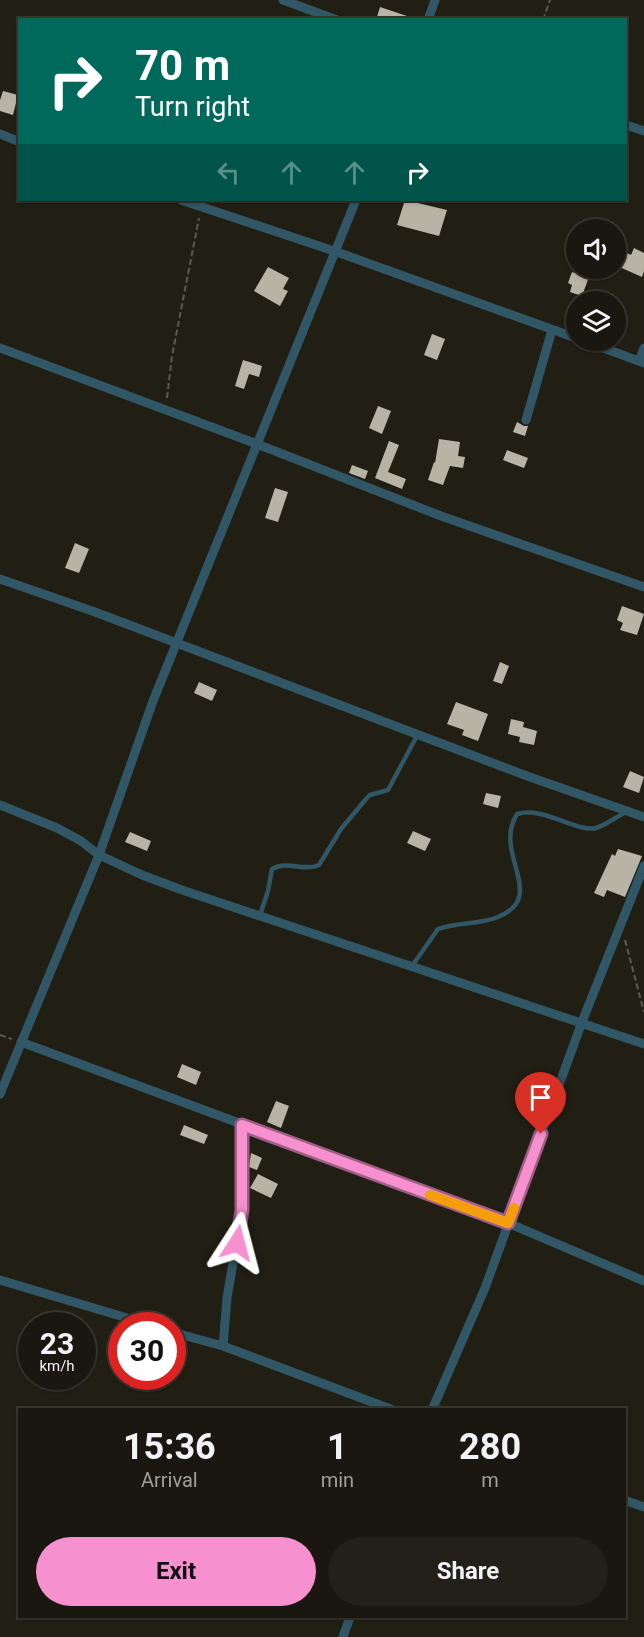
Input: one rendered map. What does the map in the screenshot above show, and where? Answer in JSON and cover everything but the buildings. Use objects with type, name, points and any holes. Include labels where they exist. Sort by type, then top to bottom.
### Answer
[{"type":"street","points":[[283,0],[332,18]]},
{"type":"street","points":[[429,18],[435,0]]},
{"type":"street","points":[[627,125],[644,132]]},
{"type":"street","points":[[0,134],[18,141]]},
{"type":"street","points":[[184,201],[334,251],[566,335]]},
{"type":"street","points":[[0,1094],[99,855],[153,701],[356,201]]},
{"type":"street","points":[[526,420],[552,330]]},
{"type":"street","points":[[0,348],[441,516],[644,587]]},
{"type":"street","points":[[612,351],[642,362],[644,348]]},
{"type":"street","points":[[0,579],[644,817]]},
{"type":"street","points":[[0,805],[76,837],[99,855],[142,875],[644,1044]]},
{"type":"street","points":[[433,1408],[485,1288],[582,1022],[644,866]]},
{"type":"street","points":[[21,1042],[508,1223],[644,1281]]},
{"type":"street","points":[[223,1346],[227,1298],[242,1210],[242,1125]]},
{"type":"street","points":[[0,1280],[108,1312]]},
{"type":"street","points":[[186,1336],[223,1346],[388,1408]]},
{"type":"street","points":[[626,1501],[644,1507]]},
{"type":"street","points":[[343,1637],[350,1618]]},
{"type":"lane","points":[[260,915],[272,869],[285,865],[310,868],[319,865],[341,829],[366,799],[370,795],[388,790],[418,734]]},
{"type":"lane","points":[[412,966],[438,928],[488,921],[500,916],[516,903],[521,887],[510,852],[510,825],[517,814],[523,812],[540,814],[581,827],[595,828],[627,811]]},
{"type":"path","points":[[544,18],[550,0]]},
{"type":"path","points":[[165,410],[172,356],[201,206]]},
{"type":"path","points":[[620,924],[632,959],[644,1012]]},
{"type":"slow traffic","points":[[430,1195],[508,1223],[514,1208]]},
{"type":"route","points":[[237,1243],[243,1187],[242,1125],[508,1223],[541,1134]]}]
